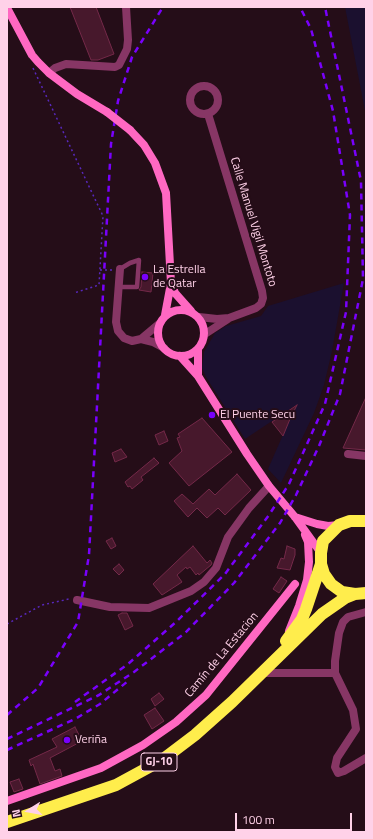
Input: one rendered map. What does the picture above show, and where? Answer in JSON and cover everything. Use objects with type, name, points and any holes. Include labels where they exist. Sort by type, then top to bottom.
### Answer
[{"type":"highway","points":[[339,525],[350,521],[366,521]]},
{"type":"highway","name":"GJ-10","points":[[260,673],[302,619],[321,559],[323,541],[339,525]]},
{"type":"highway","name":"GJ-10","points":[[321,559],[324,574],[331,584],[342,592],[361,594]]},
{"type":"highway","name":"GJ-10","points":[[7,823],[19,825],[36,813],[116,785],[162,760],[206,726],[322,614],[345,598],[361,594]]},
{"type":"street","points":[[49,74],[55,68],[66,64],[115,67],[119,65],[127,49],[128,40],[126,7]]},
{"type":"street","points":[[7,8],[32,55],[49,74],[76,94],[107,112],[130,130],[144,145],[155,163],[166,193],[171,283],[165,315]]},
{"type":"street","name":"Calle Manuel Vigil Montoto","points":[[205,334],[229,318],[256,308],[261,304],[262,292],[208,114]]},
{"type":"street","points":[[120,269],[116,322],[118,331],[124,338],[132,340],[141,339],[153,342],[171,354],[180,356],[189,355],[198,350]]},
{"type":"street","points":[[171,283],[175,293],[191,311],[199,316],[204,324],[205,334],[198,350],[198,376]]},
{"type":"street","points":[[141,339],[160,322],[165,315],[173,310],[182,309],[191,311]]},
{"type":"street","name":"Calle Manuel Vigil Montoto","points":[[199,316],[217,319],[229,318]]},
{"type":"street","points":[[160,322],[158,332],[159,340],[164,348]]},
{"type":"street","points":[[180,356],[198,376],[247,454],[269,486],[300,524],[321,559]]},
{"type":"street","points":[[348,454],[366,456]]},
{"type":"street","points":[[77,600],[110,607],[150,608],[191,591],[204,582],[216,568],[228,537],[249,508],[269,486]]},
{"type":"street","points":[[295,517],[317,524],[328,526],[339,525]]},
{"type":"street","points":[[283,644],[299,606],[307,580],[309,562],[308,542],[300,524]]},
{"type":"street","name":"Camín de La Estacion","points":[[7,801],[102,768],[143,745],[176,722],[206,695],[294,584]]},
{"type":"street","points":[[366,612],[348,617],[343,622],[335,661],[336,673],[353,710],[356,729],[337,758],[335,767],[338,773],[344,772],[366,758]]},
{"type":"street","points":[[260,673],[336,673]]},
{"type":"lane","points":[[119,287],[137,287],[139,260],[120,269]]},
{"type":"path","points":[[32,55],[31,65],[103,216],[99,285],[74,293]]},
{"type":"path","points":[[100,270],[120,269]]},
{"type":"path","points":[[7,624],[42,605],[66,598],[77,600]]},
{"type":"shaded area","points":[[345,7],[366,7],[366,116]]},
{"type":"shaded area","points":[[344,283],[332,351],[324,385],[314,413],[281,483],[268,469],[296,405],[245,439],[206,377],[202,368],[204,352],[215,333],[226,326],[261,316],[268,306]]},
{"type":"building","points":[[70,7],[96,7],[114,54],[98,60],[91,60]]},
{"type":"building","points":[[142,272],[153,273],[151,292],[139,290],[141,287]]},
{"type":"building","points":[[366,397],[366,450],[343,448],[348,437]]},
{"type":"building","points":[[297,405],[290,419],[283,436],[272,422]]},
{"type":"building","points":[[202,418],[232,452],[189,486],[169,463],[182,451],[177,438],[180,437],[178,434]]},
{"type":"building","points":[[164,431],[168,441],[159,445],[155,435]]},
{"type":"building","points":[[121,449],[127,457],[115,462],[112,453]]},
{"type":"building","points":[[154,458],[159,463],[141,477],[143,480],[132,489],[130,486],[128,487],[125,482]]},
{"type":"building","points":[[237,474],[251,490],[225,515],[218,508],[207,518],[197,508],[188,517],[174,501],[182,494],[193,504],[209,489],[215,495]]},
{"type":"building","points":[[112,538],[116,546],[111,549],[106,541]]},
{"type":"building","points":[[193,546],[207,563],[210,560],[212,563],[211,565],[199,575],[198,573],[196,575],[190,567],[187,569],[186,567],[177,575],[182,582],[162,595],[153,584]]},
{"type":"building","points":[[287,546],[295,549],[295,555],[290,570],[277,568],[281,558],[284,559]]},
{"type":"building","points":[[119,564],[124,570],[119,575],[113,569]]},
{"type":"building","points":[[281,577],[287,581],[279,593],[273,589]]},
{"type":"building","points":[[127,613],[133,626],[125,630],[118,615]]},
{"type":"building","points":[[159,693],[164,699],[155,706],[151,699]]},
{"type":"building","points":[[155,708],[164,721],[152,729],[144,715]]},
{"type":"building","points":[[75,727],[82,741],[50,758],[55,771],[60,769],[62,776],[40,784],[33,764],[31,766],[29,760],[57,747],[52,739]]},
{"type":"building","points":[[19,779],[23,789],[14,792],[10,782]]},
{"type":"railway","points":[[7,715],[38,688],[78,622],[89,555],[111,144],[118,101],[132,57],[163,7]]},
{"type":"railway","points":[[75,702],[128,664],[176,622],[225,574],[269,515],[289,484],[325,404],[346,312],[350,215],[333,111],[311,29],[300,7]]},
{"type":"railway","points":[[7,739],[99,695],[134,672],[185,633],[234,583],[280,523],[296,495],[319,446],[340,394],[363,279],[361,181],[325,7]]},
{"type":"railway","points":[[7,750],[75,719],[100,704],[128,681]]},
{"type":"place","name":"La Estrella de Qatar","points":[[145,277]]},
{"type":"place","name":"El Puente Secu","points":[[212,415]]},
{"type":"place","name":"Veriña","points":[[67,740]]}]
